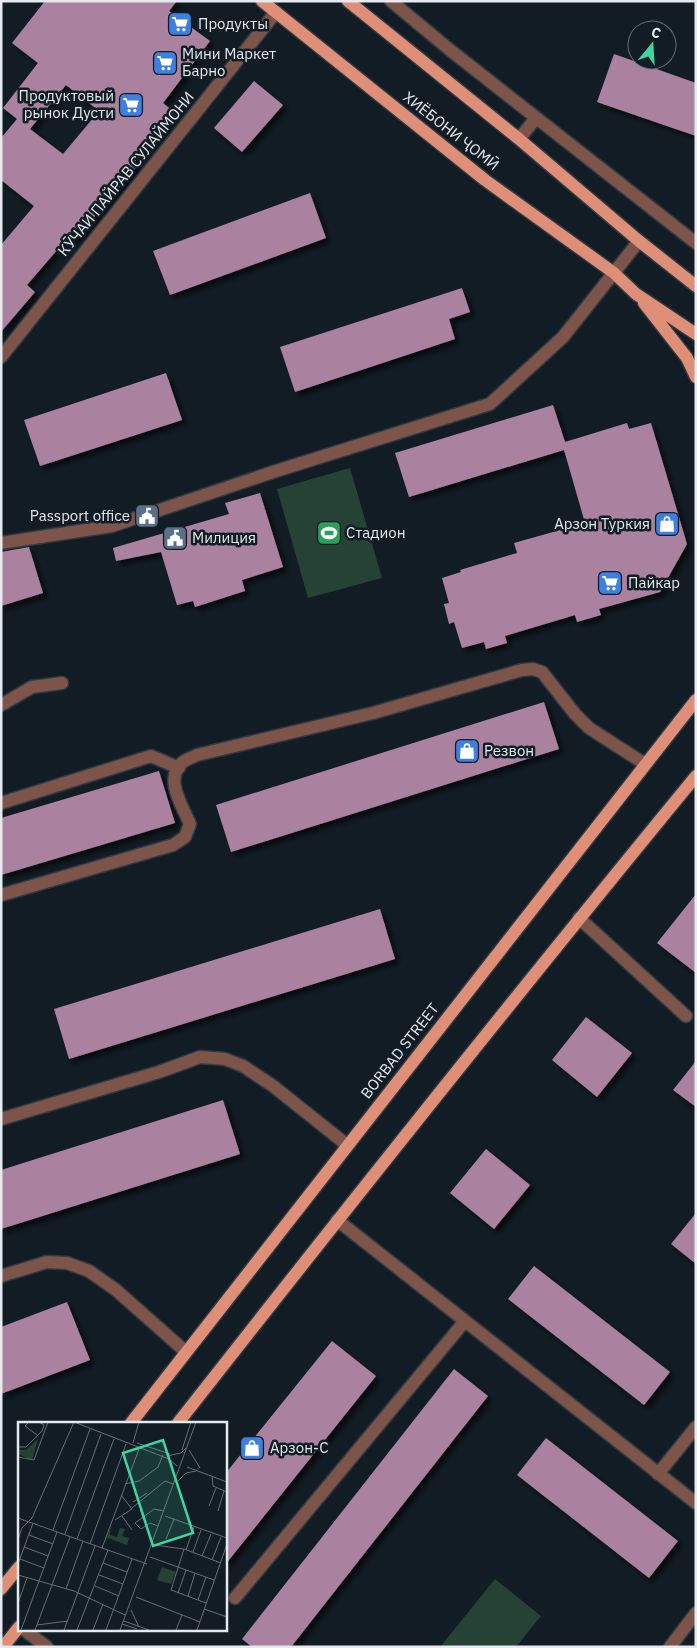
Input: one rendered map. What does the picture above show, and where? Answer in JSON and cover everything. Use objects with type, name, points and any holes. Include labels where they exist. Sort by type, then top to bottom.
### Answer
[{"type":"main road","name":"ХИЁБОНИ ҶОМӢ","points":[[262,1],[485,180],[619,278],[636,294]]},
{"type":"main road","points":[[348,1],[519,139],[639,241],[693,283]]},
{"type":"main road","points":[[636,294],[696,334]]},
{"type":"main road","points":[[636,294],[687,358],[696,377]]},
{"type":"main road","points":[[685,714],[696,688]]},
{"type":"main road","name":"BORBAD STREET","points":[[132,1422],[696,700]]},
{"type":"main road","points":[[179,1422],[337,1220],[579,918],[696,776]]},
{"type":"main road","points":[[1,1589],[18,1568]]},
{"type":"main road","points":[[4,1647],[18,1628]]},
{"type":"street","points":[[391,1],[450,50],[696,243]]},
{"type":"street","name":"КӮЧАИ ПАЙРАВ СУЛАЙМОНИ","points":[[1,356],[276,12]]},
{"type":"street","points":[[519,139],[536,118]]},
{"type":"street","points":[[1,543],[112,526],[276,471],[490,404],[563,337],[619,278],[639,241]]},
{"type":"street","points":[[1,895],[174,844],[185,837],[190,824],[175,790],[174,780],[183,763],[198,755],[373,713],[522,670],[533,669],[542,672],[575,714],[589,728],[645,764]]},
{"type":"street","points":[[1,705],[32,687],[62,683]]},
{"type":"street","points":[[1,803],[151,756],[179,768]]},
{"type":"street","points":[[579,918],[686,1016]]},
{"type":"street","points":[[1,1119],[159,1072],[200,1057],[225,1059],[243,1066],[273,1086],[347,1146]]},
{"type":"street","points":[[337,1220],[696,1504]]},
{"type":"street","points":[[1,1276],[47,1262],[67,1263],[89,1271],[116,1290],[186,1352]]},
{"type":"street","points":[[235,1598],[465,1321]]},
{"type":"street","points":[[658,1474],[696,1427]]},
{"type":"street","points":[[670,1647],[696,1612]]},
{"type":"street","points":[[24,1630],[47,1647]]},
{"type":"green space","name":"Стадион","points":[[350,468],[382,578],[308,598],[277,489]]},
{"type":"green space","points":[[495,1579],[541,1616],[516,1647],[440,1647]]},
{"type":"building","points":[[45,1],[177,1],[169,11],[210,41],[163,103],[174,112],[133,164],[136,167],[75,240],[70,235],[27,285],[35,292],[1,332],[1,245],[34,206],[1,180],[1,138],[17,119],[3,108],[38,63],[12,43]],"holes":[[[66,85],[99,111],[63,154],[30,129]]]},
{"type":"building","points":[[614,54],[627,59],[627,70],[659,70],[696,83],[696,136],[597,102]]},
{"type":"building","points":[[254,81],[283,105],[242,152],[214,128]]},
{"type":"building","points":[[310,193],[326,238],[170,295],[153,251]]},
{"type":"building","points":[[462,288],[470,312],[449,319],[455,339],[295,392],[280,347]]},
{"type":"building","points":[[166,373],[182,420],[40,466],[24,420]]},
{"type":"building","points":[[553,405],[565,442],[627,423],[629,429],[651,423],[687,544],[660,592],[599,609],[601,615],[577,622],[575,615],[505,636],[507,643],[486,649],[484,642],[462,648],[454,622],[449,624],[444,604],[449,603],[442,578],[461,572],[460,570],[517,553],[514,543],[585,523],[564,450],[409,497],[395,453]]},
{"type":"building","points":[[260,493],[283,567],[242,580],[245,591],[195,607],[193,601],[177,605],[161,552],[116,561],[113,548],[229,514],[225,503]]},
{"type":"building","points":[[29,547],[43,593],[1,606],[1,552]]},
{"type":"building","points":[[544,702],[559,749],[231,852],[216,805]]},
{"type":"building","points":[[159,771],[175,823],[1,875],[1,818]]},
{"type":"building","points":[[696,894],[696,973],[657,943]]},
{"type":"building","points":[[380,909],[395,959],[69,1059],[54,1009]]},
{"type":"building","points":[[586,1017],[632,1053],[597,1097],[552,1060]]},
{"type":"building","points":[[696,1061],[696,1107],[673,1090]]},
{"type":"building","points":[[223,1100],[240,1154],[1,1229],[1,1170]]},
{"type":"building","points":[[486,1149],[530,1185],[494,1229],[450,1193]]},
{"type":"building","points":[[696,1213],[696,1264],[671,1244]]},
{"type":"building","points":[[534,1266],[670,1372],[644,1405],[508,1299]]},
{"type":"building","points":[[67,1302],[90,1360],[1,1394],[1,1327]]},
{"type":"building","points":[[332,1341],[376,1376],[226,1564],[226,1473]]},
{"type":"building","points":[[454,1369],[488,1396],[291,1647],[252,1647],[242,1639]]},
{"type":"building","points":[[546,1438],[678,1541],[649,1578],[517,1475]]},
{"type":"place","name":"Продукты","points":[[180,24]]},
{"type":"place","name":"Мини Маркет Барно","points":[[165,63]]},
{"type":"place","name":"Продуктовый рынок Дусти","points":[[131,105]]},
{"type":"place","name":"Passport office","points":[[147,516]]},
{"type":"place","name":"Арзон Туркия","points":[[667,524]]},
{"type":"place","name":"Стадион","points":[[329,533]]},
{"type":"place","name":"Милиция","points":[[175,538]]},
{"type":"place","name":"Пайкар","points":[[610,583]]},
{"type":"place","name":"Резвон","points":[[467,751]]},
{"type":"place","name":"Арзон-С","points":[[252,1448]]}]
